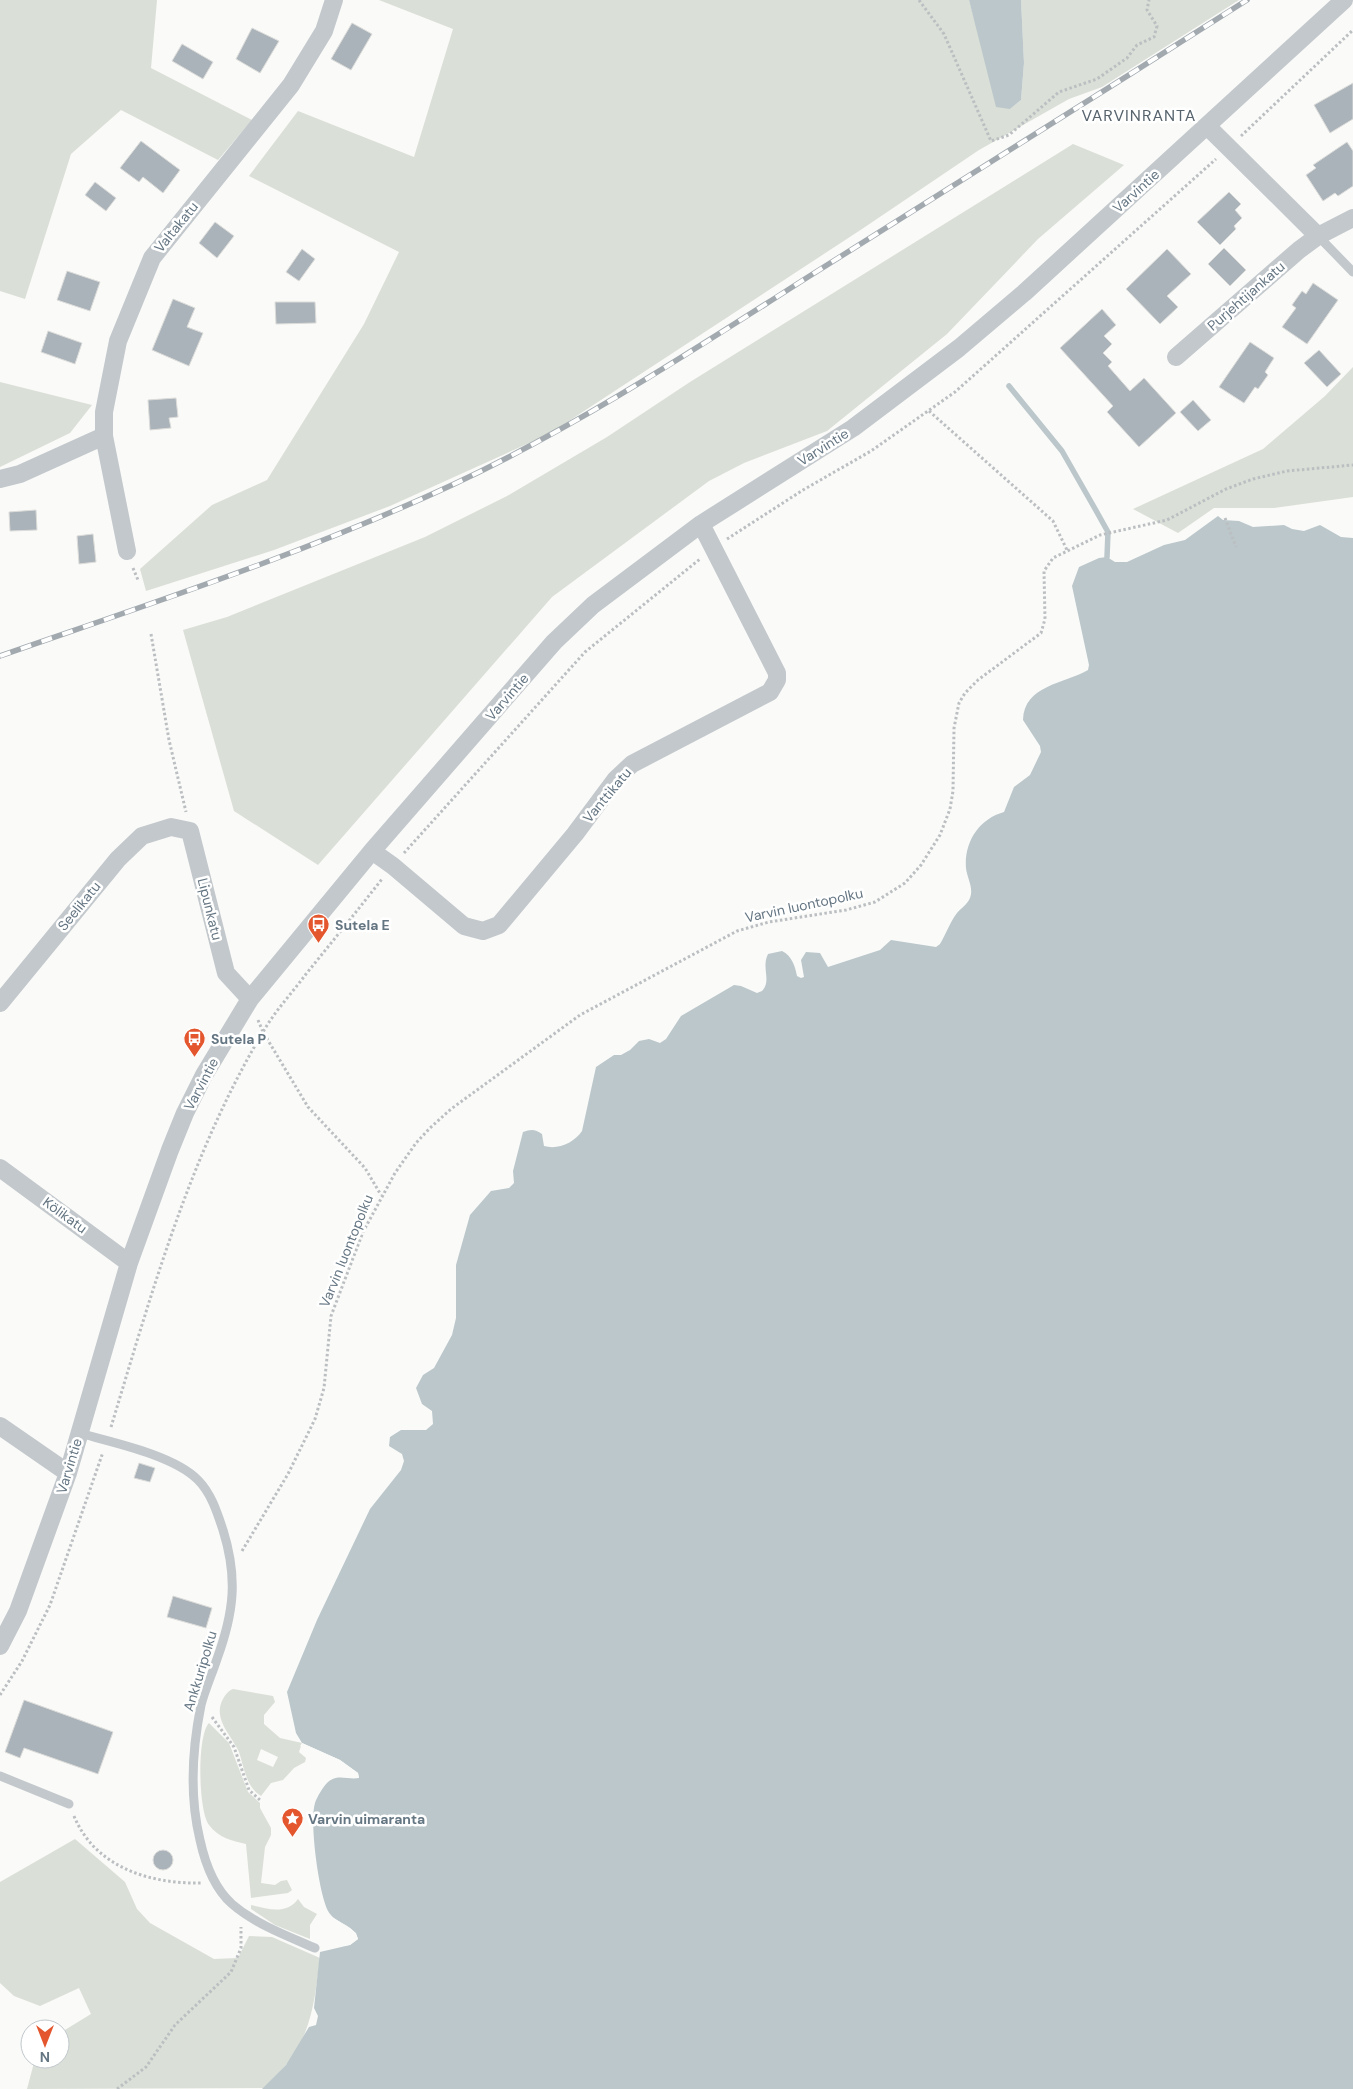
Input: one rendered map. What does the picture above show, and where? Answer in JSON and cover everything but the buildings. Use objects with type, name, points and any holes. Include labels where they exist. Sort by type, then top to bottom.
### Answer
[{"type":"street","name":"Valtakatu","points":[[126,551],[104,436],[104,412],[118,341],[152,258],[291,84],[324,30],[334,0]]},
{"type":"street","name":"Varvintie","points":[[0,1646],[18,1611],[68,1473],[129,1263],[185,1113],[204,1074],[250,999],[372,851],[554,642],[593,605],[701,524],[853,428],[960,348],[1032,286],[1344,0]]},
{"type":"street","points":[[1207,126],[1318,236]]},
{"type":"street","name":"Purjehtijankatu","points":[[1176,357],[1299,250],[1318,236],[1353,218]]},
{"type":"street","points":[[0,479],[20,474],[104,436]]},
{"type":"street","name":"Vanttikatu","points":[[372,851],[393,866],[464,926],[483,931],[492,929],[499,924],[575,834],[616,779],[632,764],[770,692],[778,680],[777,673],[701,524]]},
{"type":"street","name":"Seelikatu","points":[[0,1003],[118,858],[142,836],[171,827],[190,830]]},
{"type":"street","name":"Lipunkatu","points":[[190,830],[226,973],[250,999]]},
{"type":"street","name":"Kölikatu","points":[[0,1168],[129,1263]]},
{"type":"street","points":[[0,1426],[68,1473]]},
{"type":"lane","points":[[1318,236],[1353,272]]},
{"type":"lane","name":"Ankkuripolku","points":[[79,1433],[169,1461],[197,1479],[216,1509],[232,1568],[233,1599],[231,1616],[202,1702],[192,1765],[195,1811],[202,1851],[216,1883],[232,1904],[257,1921],[315,1948]]},
{"type":"lane","points":[[0,1776],[69,1804]]},
{"type":"path","points":[[919,0],[944,34],[991,141],[1009,135],[1058,92],[1097,79],[1127,58],[1137,44],[1154,37],[1157,26],[1147,10],[1149,0]]},
{"type":"path","points":[[0,1695],[22,1661],[50,1606],[107,1441],[154,1285],[207,1141],[262,1032],[393,866],[585,652],[713,548],[803,490],[871,450],[929,411],[975,375],[1229,147],[1353,30]]},
{"type":"path","points":[[929,411],[1053,522],[1067,550]]},
{"type":"path","name":"Varvin luontopolku","points":[[232,1568],[288,1474],[316,1419],[324,1388],[332,1316],[363,1232],[381,1195],[416,1144],[451,1109],[580,1015],[737,931],[769,922],[846,910],[875,902],[905,883],[921,865],[940,835],[950,809],[953,791],[954,728],[960,703],[965,693],[978,680],[1041,633],[1045,619],[1044,571],[1053,558],[1100,535],[1167,520],[1226,489],[1253,478],[1287,471],[1353,465]]},
{"type":"path","points":[[1225,518],[1236,548]]},
{"type":"path","points":[[152,634],[169,740],[190,830]]},
{"type":"path","points":[[250,999],[262,1032],[308,1107],[365,1168],[381,1195]]},
{"type":"path","points":[[202,1702],[234,1747],[249,1790],[260,1800]]},
{"type":"path","points":[[69,1804],[77,1824],[88,1839],[101,1853],[133,1874],[164,1882],[216,1883]]},
{"type":"path","points":[[117,2089],[146,2067],[175,2025],[231,1972],[241,1948],[239,1909]]},
{"type":"shaded area","points":[[0,0],[157,0],[151,68],[252,120],[218,160],[121,110],[71,154],[25,299],[0,291]]},
{"type":"shaded area","points":[[379,0],[969,0],[974,18],[1010,109],[1021,100],[1024,63],[1021,0],[1239,0],[1102,87],[1069,99],[979,150],[549,434],[390,506],[274,550],[146,591],[140,569],[212,505],[267,480],[364,324],[399,252],[249,176],[298,111],[414,157],[453,29]]},
{"type":"shaded area","points":[[969,0],[1021,0],[1024,63],[1021,100],[1010,109],[996,107]]},
{"type":"shaded area","points":[[1073,144],[1124,165],[1038,239],[947,334],[827,431],[744,463],[709,481],[552,597],[318,865],[234,811],[183,630],[227,617],[425,537],[507,496],[607,437],[690,382]]},
{"type":"shaded area","points":[[1353,367],[1353,497],[1274,508],[1214,508],[1178,533],[1133,509],[1263,449],[1325,396]]},
{"type":"shaded area","points":[[0,382],[92,405],[70,433],[0,467]]},
{"type":"shaded area","points":[[1218,516],[1223,520],[1239,521],[1253,527],[1284,525],[1292,529],[1304,531],[1320,525],[1341,537],[1353,538],[1353,2089],[262,2089],[286,2065],[309,2027],[316,2025],[318,2016],[314,2008],[320,1952],[350,1945],[358,1939],[353,1930],[335,1919],[328,1911],[318,1874],[313,1812],[315,1803],[325,1785],[335,1778],[359,1778],[358,1773],[340,1760],[302,1743],[296,1733],[287,1692],[317,1620],[370,1509],[401,1470],[404,1461],[402,1454],[389,1446],[390,1437],[401,1430],[426,1430],[433,1424],[432,1411],[422,1404],[416,1388],[423,1375],[434,1368],[452,1335],[456,1318],[456,1265],[470,1215],[491,1191],[509,1188],[514,1183],[513,1171],[523,1132],[533,1130],[540,1132],[544,1146],[549,1147],[560,1146],[570,1142],[579,1135],[582,1131],[596,1067],[614,1055],[621,1055],[630,1050],[639,1041],[649,1039],[660,1043],[666,1039],[681,1016],[734,985],[757,993],[762,991],[766,983],[766,959],[768,954],[782,951],[785,953],[792,962],[797,976],[801,978],[804,977],[801,960],[806,952],[820,953],[828,967],[880,950],[891,940],[936,947],[940,944],[955,917],[970,898],[971,887],[966,868],[966,858],[975,833],[987,820],[1004,812],[1014,787],[1030,775],[1041,752],[1040,746],[1023,720],[1025,708],[1030,699],[1038,692],[1088,670],[1089,665],[1072,586],[1079,567],[1099,558],[1107,557],[1115,562],[1127,562],[1164,545],[1185,540]]},
{"type":"shaded area","points":[[233,1689],[273,1696],[275,1702],[264,1715],[264,1724],[280,1738],[302,1743],[299,1752],[306,1758],[305,1762],[294,1768],[283,1780],[271,1783],[261,1796],[249,1782],[239,1752],[221,1720],[220,1706],[228,1692]],"holes":[[[261,1749],[278,1757],[273,1767],[257,1760]]]},
{"type":"shaded area","points":[[209,1723],[229,1743],[248,1792],[260,1803],[260,1808],[271,1828],[271,1835],[265,1847],[261,1883],[275,1885],[287,1880],[292,1890],[288,1893],[251,1898],[246,1844],[221,1836],[209,1825],[205,1817],[200,1773],[202,1742]]},
{"type":"shaded area","points":[[75,1839],[125,1882],[137,1909],[150,1923],[214,1959],[238,1958],[249,1936],[272,1937],[320,1958],[311,2014],[302,2041],[286,2065],[264,2088],[27,2089],[32,2069],[70,2069],[70,2027],[91,2014],[79,1988],[40,2006],[14,1996],[0,1983],[0,1882]]},
{"type":"shaded area","points":[[298,1899],[304,1907],[317,1914],[310,1925],[310,1939],[275,1925],[251,1909],[251,1905],[276,1910],[283,1909]]},
{"type":"pier","points":[[302,1743],[340,1760],[358,1773],[359,1778],[335,1775],[356,1776],[339,1762],[300,1746]]},
{"type":"pier","points":[[327,1914],[350,1928],[356,1933],[358,1939],[350,1945],[328,1947],[349,1943],[355,1938],[348,1930]]},
{"type":"waterway","points":[[1009,386],[1062,451],[1108,532],[1107,557]]},
{"type":"railway","points":[[0,656],[171,597],[341,533],[452,485],[544,438],[677,360],[1247,0]]},
{"type":"place","name":"Sutela E","points":[[319,944]]},
{"type":"place","name":"Sutela P","points":[[195,1058]]},
{"type":"place","name":"Varvin uimaranta","points":[[292,1838]]},
{"type":"district","name":"VARVINRANTA","points":[[1139,115]]}]
